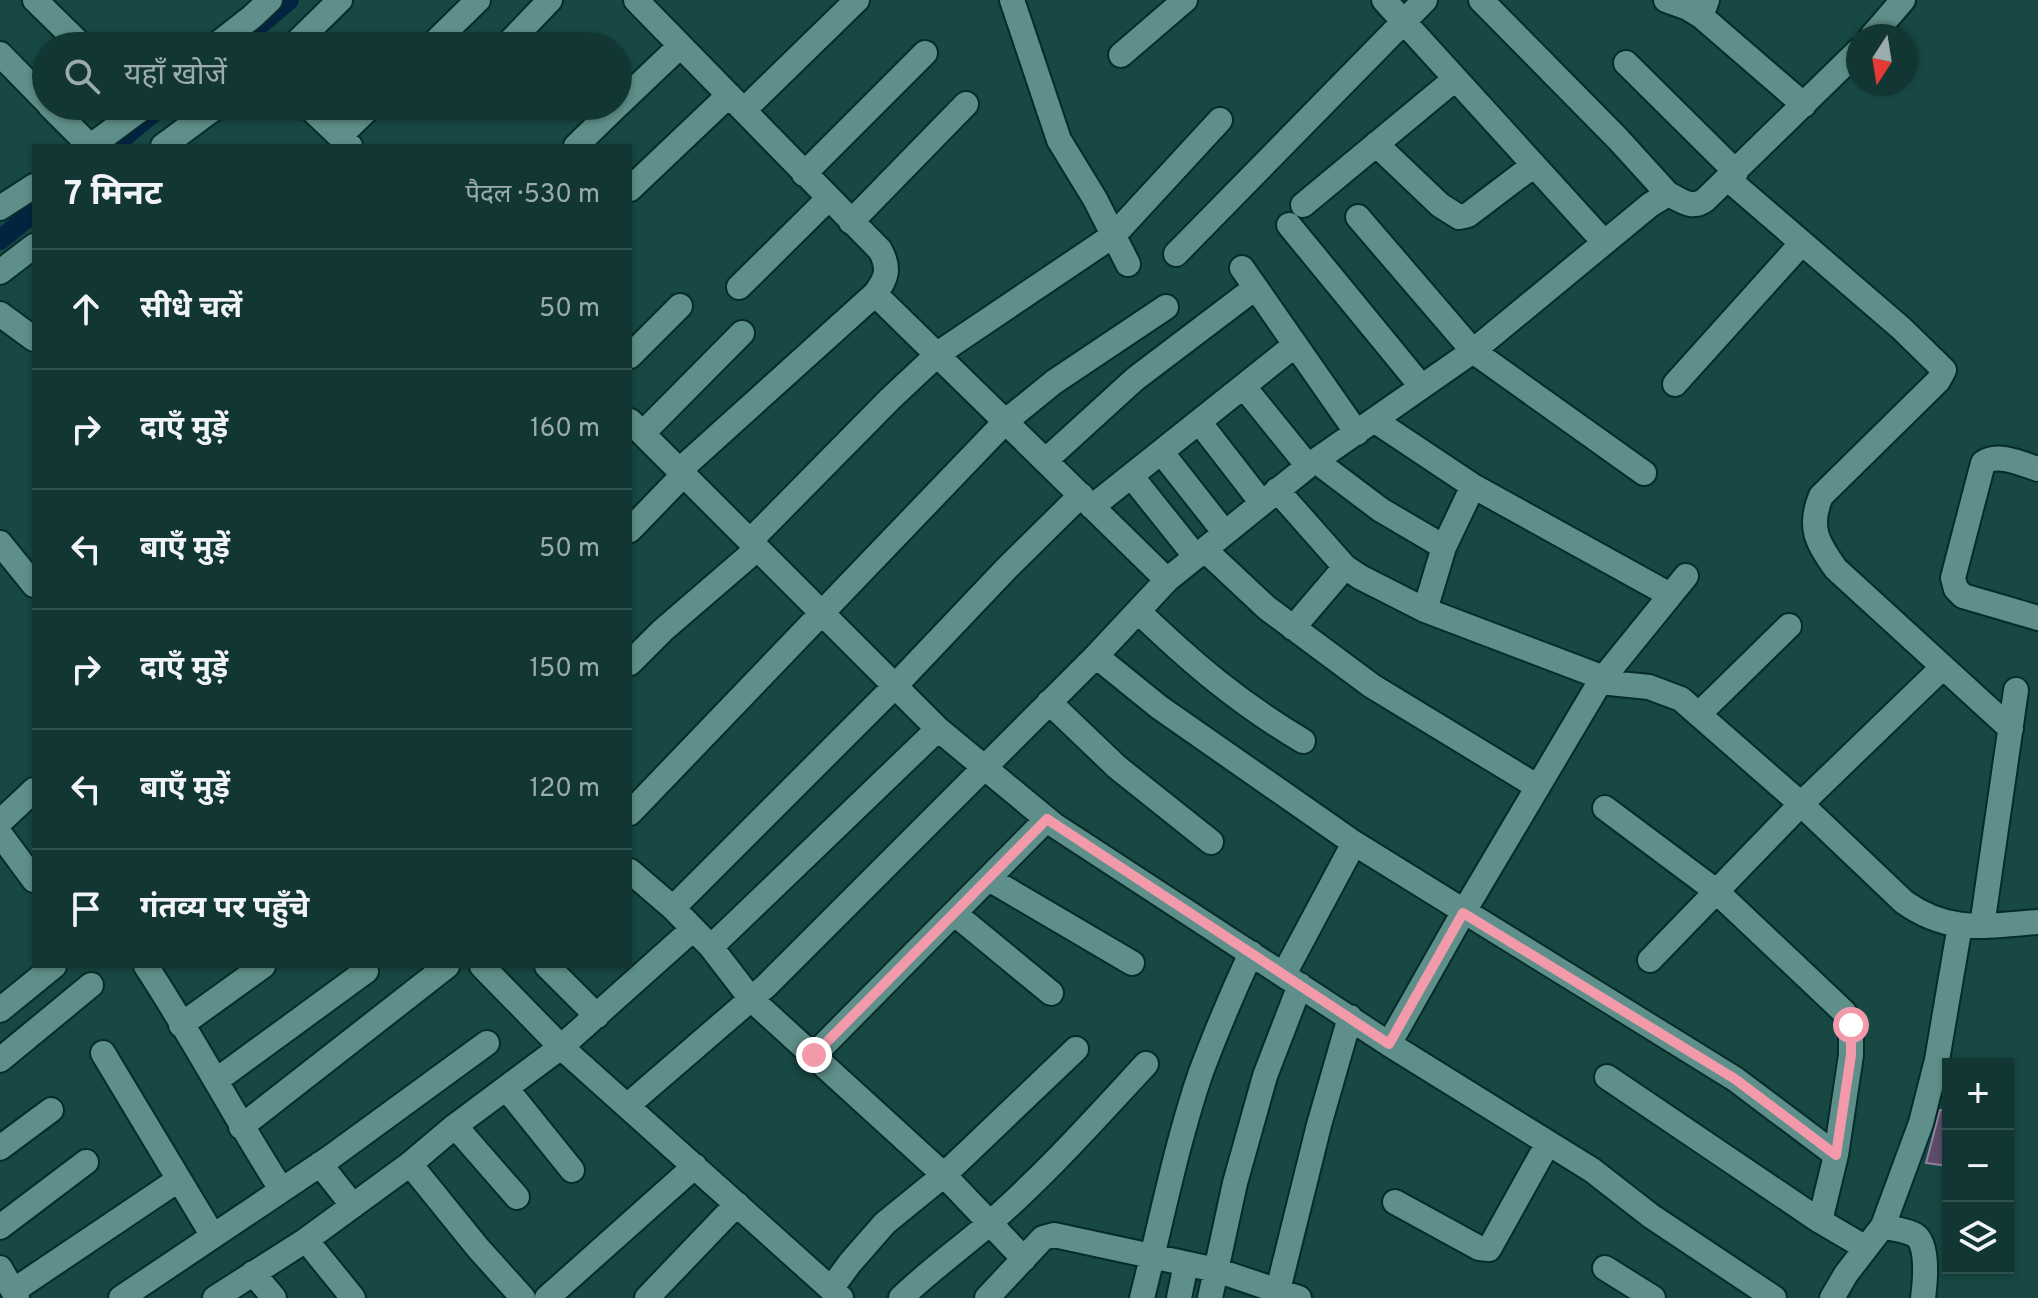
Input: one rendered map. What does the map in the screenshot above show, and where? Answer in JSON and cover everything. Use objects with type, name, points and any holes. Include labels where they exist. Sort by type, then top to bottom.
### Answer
[{"type":"street","points":[[35,0],[68,32]]},
{"type":"street","points":[[232,32],[270,0]]},
{"type":"street","points":[[307,32],[340,0]]},
{"type":"street","points":[[445,32],[478,0]]},
{"type":"street","points":[[519,32],[550,0]]},
{"type":"street","points":[[632,528],[683,471],[875,294],[885,280],[886,261],[880,250],[636,0]]},
{"type":"street","points":[[632,187],[857,0]]},
{"type":"street","points":[[1012,0],[1059,140],[1095,199],[1128,264]]},
{"type":"street","points":[[1121,55],[1185,0]]},
{"type":"street","points":[[1384,0],[1604,242]]},
{"type":"street","points":[[1176,254],[1425,0]]},
{"type":"street","points":[[1481,0],[1668,194],[1695,206],[1732,175],[1846,63]]},
{"type":"street","points":[[1666,0],[1688,8],[1704,8],[1804,105]]},
{"type":"street","points":[[1882,24],[1903,0]]},
{"type":"street","points":[[632,91],[680,46]]},
{"type":"street","points":[[804,174],[925,53]]},
{"type":"street","points":[[0,54],[32,87]]},
{"type":"street","points":[[1626,63],[1801,244],[1901,328],[1944,370],[1938,381],[1827,488],[1816,509],[1814,522],[1817,539],[1836,569],[2011,729]]},
{"type":"street","points":[[1303,205],[1455,79]]},
{"type":"street","points":[[851,222],[966,104]]},
{"type":"street","points":[[64,120],[89,144]]},
{"type":"street","points":[[94,144],[125,120]]},
{"type":"street","points":[[166,144],[198,120]]},
{"type":"street","points":[[323,120],[345,141],[361,120]]},
{"type":"street","points":[[578,144],[602,120]]},
{"type":"street","points":[[632,661],[753,545],[890,399],[939,353],[1114,235],[1220,120]]},
{"type":"street","points":[[1376,144],[1440,205],[1459,217],[1468,215],[1534,165]]},
{"type":"street","points":[[1,206],[32,187]]},
{"type":"street","points":[[627,1106],[751,999],[984,769],[1167,580],[1312,463],[1473,351],[1604,242],[1668,194]]},
{"type":"street","points":[[739,287],[828,199]]},
{"type":"street","points":[[1358,217],[1473,351],[1644,473]]},
{"type":"street","points":[[1289,225],[1421,386]]},
{"type":"street","points":[[1675,384],[1801,244]]},
{"type":"street","points":[[0,272],[32,248]]},
{"type":"street","points":[[1045,461],[1249,278],[1295,345],[1366,427],[1670,595]]},
{"type":"street","points":[[875,294],[939,353],[1167,580]]},
{"type":"street","points":[[632,354],[680,306]]},
{"type":"street","points":[[632,811],[1006,421],[1054,382],[1166,307]]},
{"type":"street","points":[[0,314],[32,338]]},
{"type":"street","points":[[742,333],[636,427],[938,729],[1047,819],[1389,1044],[1592,1170],[1651,1216],[1774,1298]]},
{"type":"street","points":[[673,908],[894,687],[1006,569],[1086,501],[1132,477],[1295,345]]},
{"type":"street","points":[[1244,387],[1312,463],[1381,510],[1444,547]]},
{"type":"street","points":[[1200,423],[1269,496],[1345,567],[1425,610],[1596,675],[1600,682]]},
{"type":"street","points":[[1162,453],[1225,533]]},
{"type":"street","points":[[2038,469],[1997,458],[1983,463],[1953,578],[1956,589],[1963,596],[2038,618]]},
{"type":"street","points":[[1132,477],[1201,553],[1293,628],[1410,711],[1538,787]]},
{"type":"street","points":[[1425,610],[1444,547],[1473,486]]},
{"type":"street","points":[[0,543],[32,583]]},
{"type":"street","points":[[1293,628],[1345,567]]},
{"type":"street","points":[[1389,1044],[1600,682],[1686,576]]},
{"type":"street","points":[[1139,612],[1211,680],[1262,717],[1303,741]]},
{"type":"street","points":[[1699,714],[1789,626]]},
{"type":"street","points":[[1096,656],[1159,707],[1354,843],[1735,1079],[1836,1155]]},
{"type":"street","points":[[1650,960],[1801,804],[1943,667]]},
{"type":"street","points":[[1600,682],[1664,691],[1699,714],[1801,804],[1904,902],[1937,922],[1971,925],[2038,922]]},
{"type":"street","points":[[1832,1298],[1883,1226],[1929,1095],[1971,925],[2011,729],[2016,690]]},
{"type":"street","points":[[1049,702],[1117,767],[1211,842]]},
{"type":"street","points":[[711,947],[938,729]]},
{"type":"street","points":[[0,822],[32,792]]},
{"type":"street","points":[[1605,808],[1716,891],[1844,1012],[1851,1025],[1851,1055],[1836,1155],[1820,1221]]},
{"type":"street","points":[[814,1055],[1047,819]]},
{"type":"street","points":[[0,834],[32,877]]},
{"type":"street","points":[[1210,1298],[1235,1183],[1292,979],[1354,843]]},
{"type":"street","points":[[632,873],[711,947],[751,999],[944,1175],[1024,1259]]},
{"type":"street","points":[[989,879],[1132,963]]},
{"type":"street","points":[[955,914],[1051,993]]},
{"type":"street","points":[[215,1298],[306,1240],[410,1164],[455,1126],[561,1047],[597,1016],[630,973],[693,929]]},
{"type":"street","points":[[1142,1298],[1177,1155],[1201,1073],[1251,953]]},
{"type":"street","points":[[0,1010],[52,968]]},
{"type":"street","points":[[181,1025],[260,968]]},
{"type":"street","points":[[241,1127],[444,968]]},
{"type":"street","points":[[484,968],[561,1047],[836,1294],[871,1237],[944,1175],[1076,1049]]},
{"type":"street","points":[[549,968],[597,1016]]},
{"type":"street","points":[[155,970],[181,1025],[281,1189]]},
{"type":"street","points":[[217,1080],[366,971]]},
{"type":"street","points":[[0,1060],[91,985]]},
{"type":"street","points":[[987,1298],[1043,1238],[1054,1235],[1216,1270],[1284,1295],[1319,1125],[1350,1017]]},
{"type":"street","points":[[121,1298],[320,1164],[487,1043]]},
{"type":"street","points":[[103,1053],[213,1236]]},
{"type":"street","points":[[901,1298],[990,1223],[1049,1167],[1146,1064]]},
{"type":"street","points":[[1607,1077],[1820,1221],[1866,1248]]},
{"type":"street","points":[[506,1088],[572,1170]]},
{"type":"street","points":[[0,1148],[51,1110]]},
{"type":"street","points":[[455,1126],[517,1197]]},
{"type":"street","points":[[1395,1202],[1479,1248],[1489,1249],[1548,1143]]},
{"type":"street","points":[[0,1227],[86,1162]]},
{"type":"street","points":[[320,1164],[353,1206]]},
{"type":"street","points":[[410,1164],[523,1298]]},
{"type":"street","points":[[547,1298],[695,1166]]},
{"type":"street","points":[[7,1280],[178,1180]]},
{"type":"street","points":[[647,1298],[737,1204]]},
{"type":"street","points":[[1883,1226],[1919,1238],[1924,1258],[1923,1298]]},
{"type":"street","points":[[306,1240],[353,1298]]},
{"type":"street","points":[[1179,1298],[1186,1264]]},
{"type":"street","points":[[1605,1268],[1653,1298]]},
{"type":"street","points":[[253,1273],[274,1298]]},
{"type":"building","points":[[1940,1110],[1942,1110],[1942,1165],[1926,1163]]},
{"type":"waterway","points":[[258,26],[289,0]]},
{"type":"waterway","points":[[115,144],[144,120]]},
{"type":"waterway","points":[[0,240],[32,214]]},
{"type":"route","points":[[814,1055],[1047,819],[1389,1044],[1463,913],[1735,1079],[1836,1155],[1851,1055],[1851,1025]]}]
